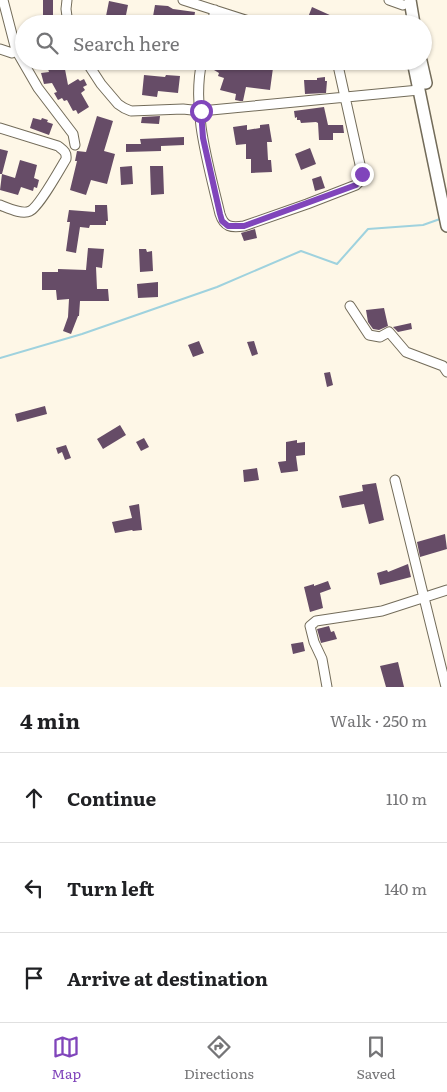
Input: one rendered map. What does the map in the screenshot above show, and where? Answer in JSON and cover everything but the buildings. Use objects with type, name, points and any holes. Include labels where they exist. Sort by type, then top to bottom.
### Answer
[{"type":"main road","points":[[405,2],[406,15]]},
{"type":"main road","points":[[405,2],[410,15]]},
{"type":"main road","points":[[415,70],[447,226]]},
{"type":"main road","points":[[423,70],[447,188]]},
{"type":"street","points":[[2,0],[15,46]]},
{"type":"street","points":[[67,0],[67,15]]},
{"type":"street","points":[[183,0],[230,15]]},
{"type":"street","points":[[389,0],[405,2]]},
{"type":"street","points":[[214,15],[215,10]]},
{"type":"street","points":[[0,49],[9,53],[15,51]]},
{"type":"street","points":[[28,70],[38,88],[73,134],[75,145]]},
{"type":"street","points":[[92,70],[118,104],[130,111],[183,109],[201,111],[419,90]]},
{"type":"street","points":[[200,70],[198,88],[203,138],[222,221],[228,226],[244,226],[356,185],[361,180],[361,169],[339,70]]},
{"type":"street","points":[[0,128],[58,146],[67,156],[41,199],[32,210],[23,212],[0,205]]},
{"type":"street","points":[[350,306],[369,336],[380,338],[389,332],[406,352],[444,366],[447,372]]},
{"type":"street","points":[[396,480],[446,687]]},
{"type":"street","points":[[327,687],[322,659],[314,642],[310,626],[316,621],[382,611],[447,590]]},
{"type":"waterway","points":[[0,358],[82,334],[217,287],[301,251],[337,264],[368,229],[423,225],[440,219]]},
{"type":"route","points":[[201,111],[203,138],[220,214],[222,221],[228,226],[244,226],[356,185],[361,180],[362,174]]}]
